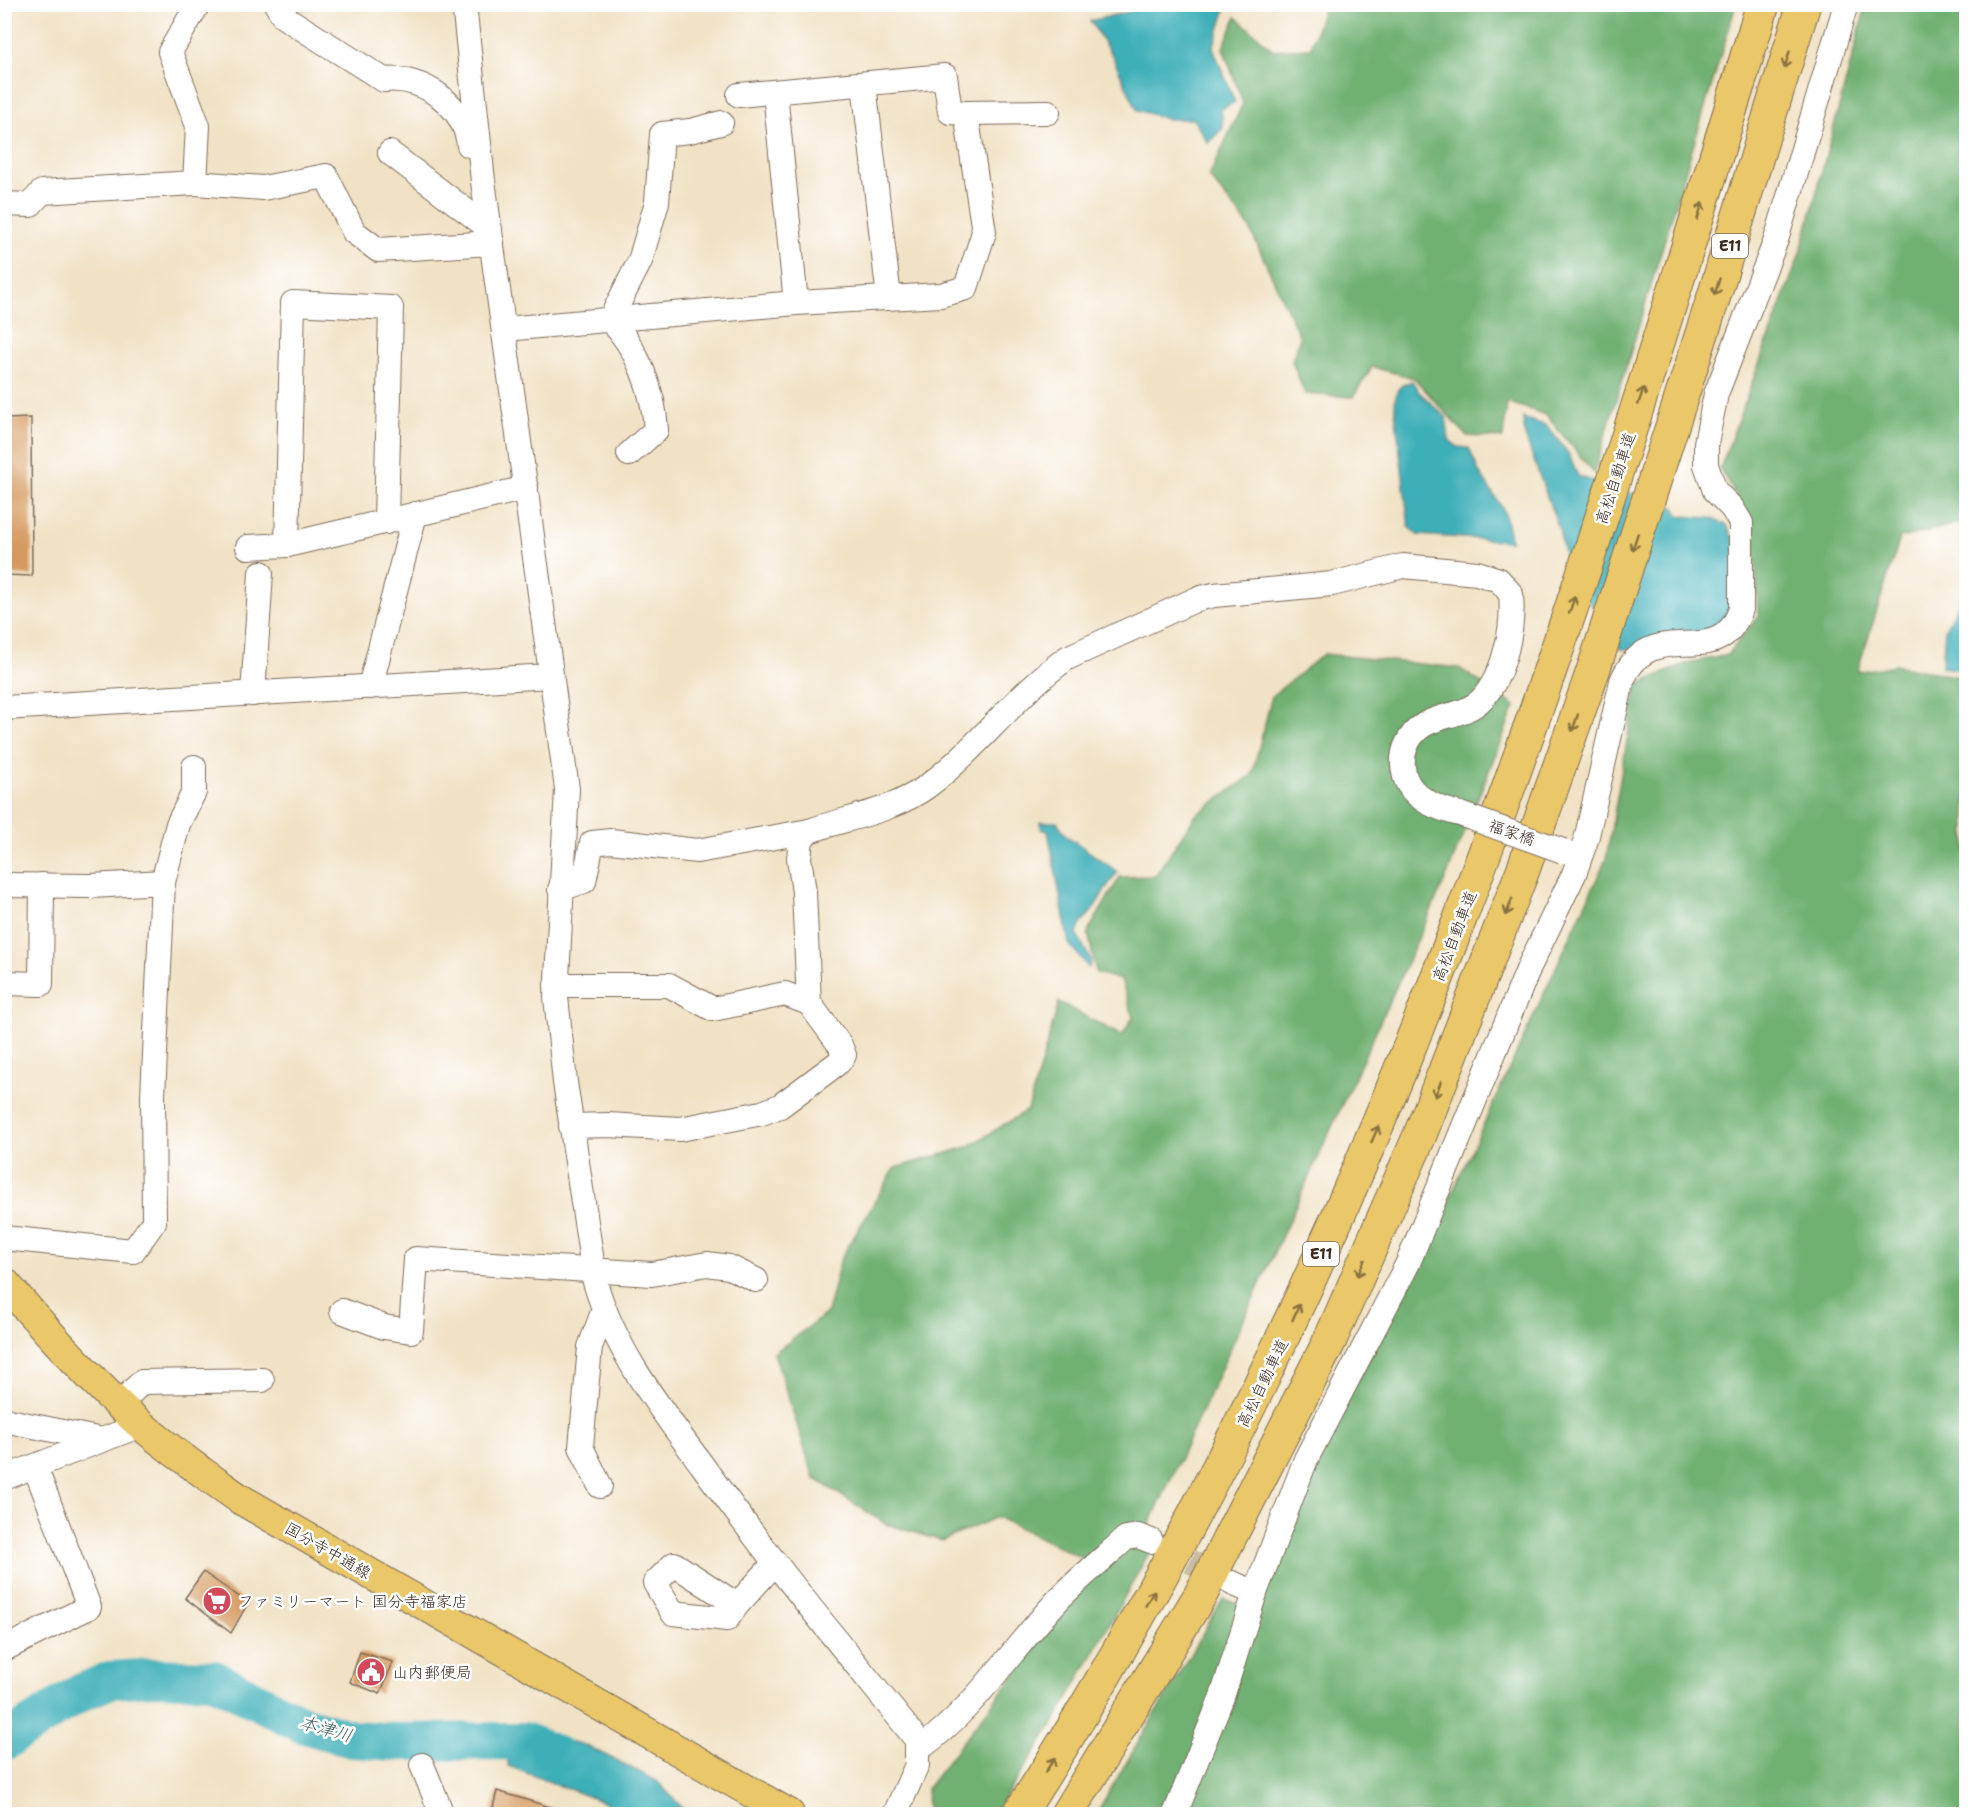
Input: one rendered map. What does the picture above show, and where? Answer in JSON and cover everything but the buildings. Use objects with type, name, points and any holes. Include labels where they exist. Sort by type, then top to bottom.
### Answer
[{"type":"highway","name":"高松自動車道","points":[[1018,1815],[1070,1736],[1164,1575],[1286,1335],[1392,1096],[1481,865],[1554,660],[1617,472],[1763,4]]},
{"type":"highway","name":"E11","points":[[1067,1815],[1201,1594],[1330,1340],[1420,1135],[1523,870],[1594,668],[1804,4]]},
{"type":"main road","name":"国分寺中通線","points":[[4,1282],[63,1351],[141,1425],[186,1461],[240,1499],[789,1815]]},
{"type":"street","points":[[195,183],[198,126],[170,52],[198,4]]},
{"type":"street","points":[[276,4],[284,17],[384,80],[397,78],[418,82],[454,107],[467,129],[472,174],[483,181]]},
{"type":"street","points":[[464,4],[483,181],[567,789],[556,985],[559,1039],[593,1272],[603,1312],[621,1347],[655,1401],[774,1564],[917,1740],[919,1749],[917,1765],[895,1815]]},
{"type":"street","points":[[1175,1815],[1222,1697],[1255,1593],[1306,1458],[1408,1263],[1530,965],[1572,854],[1622,681],[1629,665],[1639,655],[1658,644],[1707,643],[1720,639],[1732,630],[1741,609],[1741,524],[1732,508],[1715,491],[1706,465],[1706,443],[1716,394],[1776,240],[1846,4]]},
{"type":"street","points":[[739,95],[945,76],[951,112],[1048,112]]},
{"type":"street","points":[[864,84],[889,298]]},
{"type":"street","points":[[775,92],[796,303]]},
{"type":"street","points":[[505,329],[796,303],[941,295],[966,288],[984,232],[966,113]]},
{"type":"street","points":[[610,320],[640,261],[657,202],[662,134],[690,131],[721,123]]},
{"type":"street","points":[[390,153],[491,236]]},
{"type":"street","points":[[4,204],[30,205],[42,192],[195,183],[263,188],[326,176],[354,232],[378,250],[491,236]]},
{"type":"street","points":[[287,545],[293,303],[391,308],[386,522]]},
{"type":"street","points":[[610,320],[625,335],[655,403],[656,430],[629,454]]},
{"type":"street","points":[[248,547],[287,545],[526,488]]},
{"type":"street","points":[[370,687],[416,514]]},
{"type":"street","name":"福家橋","points":[[560,889],[584,881],[592,843],[611,841],[697,851],[809,831],[883,809],[928,786],[975,745],[1048,671],[1092,645],[1197,599],[1214,595],[1332,584],[1403,566],[1477,573],[1498,580],[1511,594],[1510,624],[1506,647],[1488,692],[1480,701],[1422,726],[1410,738],[1403,754],[1403,771],[1415,793],[1432,805],[1572,854]]},
{"type":"street","points":[[253,694],[261,573]]},
{"type":"street","points":[[4,708],[550,676]]},
{"type":"street","points":[[4,1238],[133,1251],[154,1222],[153,1096],[163,882],[177,824],[194,792],[194,767]]},
{"type":"street","points":[[809,831],[801,839],[799,858],[804,892],[809,1003]]},
{"type":"street","points":[[4,885],[91,886],[163,882]]},
{"type":"street","points":[[4,983],[41,984],[42,885]]},
{"type":"street","points":[[556,985],[669,985],[713,1009],[785,994],[809,1003],[840,1045],[844,1055],[839,1062],[780,1106],[762,1113],[680,1129],[608,1125],[571,1126]]},
{"type":"street","points":[[342,1311],[384,1327],[411,1330],[416,1259],[652,1274],[707,1264],[729,1267],[756,1280]]},
{"type":"street","points":[[600,1486],[581,1447],[590,1347],[603,1312]]},
{"type":"street","points":[[119,1404],[142,1382],[262,1380]]},
{"type":"street","points":[[4,1420],[102,1440]]},
{"type":"street","points":[[4,1478],[141,1425]]},
{"type":"street","points":[[4,1649],[89,1607],[34,1467]]},
{"type":"street","points":[[919,1749],[969,1706],[1058,1600],[1126,1538],[1138,1536],[1150,1541]]},
{"type":"street","points":[[737,1605],[774,1564]]},
{"type":"street","points":[[1232,1583],[1255,1593]]},
{"type":"street","points":[[422,1765],[442,1815]]},
{"type":"green space","points":[[1324,5],[1736,5],[1594,473],[1546,415],[1507,402],[1503,438],[1467,436],[1414,378],[1372,367],[1353,397],[1305,394],[1292,361],[1300,337],[1248,225],[1209,177],[1243,103],[1223,48],[1236,17],[1273,50],[1311,48]]},
{"type":"green space","points":[[1866,5],[1966,5],[1966,527],[1960,523],[1900,538],[1857,672],[1895,665],[1966,678],[1966,1814],[1096,1814],[1223,1599],[1256,1609],[1312,1464],[1416,1271],[1606,859],[1637,685],[1687,663],[1728,655],[1758,616],[1754,525],[1720,469],[1801,251]]},
{"type":"green space","points":[[1324,654],[1459,668],[1515,706],[1445,880],[1150,1524],[1149,1553],[1056,1720],[994,1814],[927,1814],[927,1788],[1090,1577],[1080,1557],[997,1517],[942,1541],[886,1524],[814,1478],[774,1353],[827,1313],[841,1258],[895,1168],[968,1147],[1028,1110],[1059,1002],[1122,1036],[1133,1017],[1121,980],[1096,973],[1088,932],[1120,877],[1155,876],[1195,816],[1252,775],[1272,696]]},
{"type":"water","points":[[1157,5],[1227,5],[1213,48],[1235,102],[1221,109],[1223,128],[1208,143],[1193,119],[1167,119],[1137,110],[1112,55],[1090,21]]},
{"type":"water","points":[[1412,381],[1419,392],[1446,417],[1449,440],[1458,447],[1469,448],[1479,472],[1504,511],[1511,541],[1418,535],[1409,527],[1395,404],[1399,388]]},
{"type":"water","points":[[1523,418],[1547,426],[1568,453],[1578,476],[1674,507],[1680,516],[1710,518],[1727,525],[1735,543],[1731,617],[1722,631],[1636,649],[1620,649],[1567,567],[1559,529],[1525,436]]},
{"type":"water","points":[[1966,587],[1966,671],[1942,667],[1945,630]]},
{"type":"water","points":[[1041,822],[1057,822],[1067,836],[1118,872],[1082,922],[1077,935],[1091,960],[1089,968],[1069,944],[1048,831],[1041,829]]},
{"type":"water","points":[[509,1728],[585,1745],[657,1781],[688,1814],[620,1814],[611,1805],[508,1766]]},
{"type":"waterway","name":"本津川","points":[[4,1742],[80,1693],[110,1680],[153,1677],[214,1679],[302,1724],[352,1739],[396,1742],[524,1741],[557,1755]]},
{"type":"tunnel","points":[[1158,1545],[1226,1580]]},
{"type":"place","name":"ファミリーマート 国分寺福家店","points":[[217,1601]]},
{"type":"place","name":"山内郵便局","points":[[371,1672]]}]
